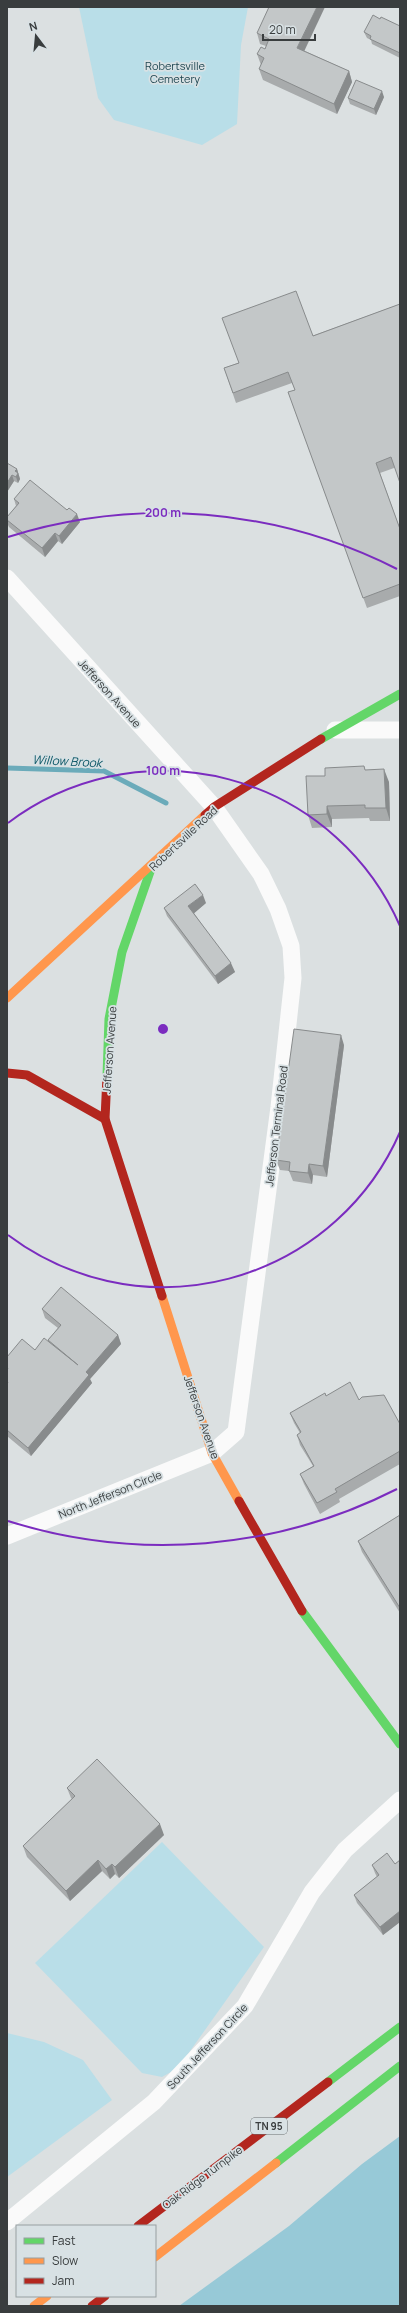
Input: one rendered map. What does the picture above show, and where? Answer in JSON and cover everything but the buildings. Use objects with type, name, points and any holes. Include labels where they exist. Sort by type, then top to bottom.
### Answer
[{"type":"main road","name":"Robertsville Road","points":[[7,998],[33,976],[214,807],[335,730],[400,694]]},
{"type":"main road","name":"Jefferson Avenue","points":[[152,866],[122,952],[109,1019],[105,1119],[212,1453],[299,1607],[400,1744]]},
{"type":"main road","points":[[7,1074],[26,1075],[105,1119]]},
{"type":"main road","name":"Oak Ridge Turnpike","points":[[139,2225],[400,2027]]},
{"type":"main road","name":"TN 95","points":[[156,2256],[400,2066]]},
{"type":"main road","points":[[34,2306],[46,2297]]},
{"type":"main road","points":[[92,2306],[104,2297]]},
{"type":"street","name":"Jefferson Avenue","points":[[7,578],[214,807]]},
{"type":"street","points":[[335,730],[400,730]]},
{"type":"street","name":"Jefferson Terminal Road","points":[[212,1453],[236,1432],[279,1107],[293,978],[291,946],[278,909],[261,874],[214,807]]},
{"type":"street","name":"North Jefferson Circle","points":[[7,1536],[212,1453]]},
{"type":"street","name":"South Jefferson Circle","points":[[7,2222],[154,2102],[245,2006],[312,1892],[345,1850],[400,1800]]},
{"type":"green space","name":"Robertsville Cemetery","points":[[79,7],[248,7],[241,45],[237,124],[202,145],[114,120],[98,98]]},
{"type":"green space","points":[[162,1842],[264,1947],[178,2068],[162,2077],[142,2073],[35,1963]]},
{"type":"green space","points":[[7,2033],[44,2042],[83,2060],[112,2100],[7,2177]]},
{"type":"shaded area","points":[[400,2136],[400,2306],[179,2306],[289,2226],[362,2164]]},
{"type":"waterway","name":"Willow Brook","points":[[7,768],[104,771],[166,803]]},
{"type":"traffic: fast","points":[[321,739],[400,694]]},
{"type":"traffic: fast","points":[[107,1076],[109,1019],[122,952],[152,866]]},
{"type":"traffic: fast","points":[[302,1611],[400,1744]]},
{"type":"traffic: fast","points":[[328,2082],[400,2027]]},
{"type":"traffic: fast","points":[[276,2163],[400,2066]]},
{"type":"traffic: slow","points":[[7,998],[205,815]]},
{"type":"traffic: slow","points":[[162,1296],[212,1453],[239,1501]]},
{"type":"traffic: slow","points":[[156,2256],[276,2163]]},
{"type":"traffic: slow","points":[[34,2306],[46,2297]]},
{"type":"traffic: jam","points":[[205,815],[214,807],[321,739]]},
{"type":"traffic: jam","points":[[7,1073],[27,1075],[105,1119]]},
{"type":"traffic: jam","points":[[107,1076],[105,1119],[162,1296]]},
{"type":"traffic: jam","points":[[239,1501],[302,1611]]},
{"type":"traffic: jam","points":[[139,2225],[328,2082]]},
{"type":"traffic: jam","points":[[92,2306],[104,2297]]}]
